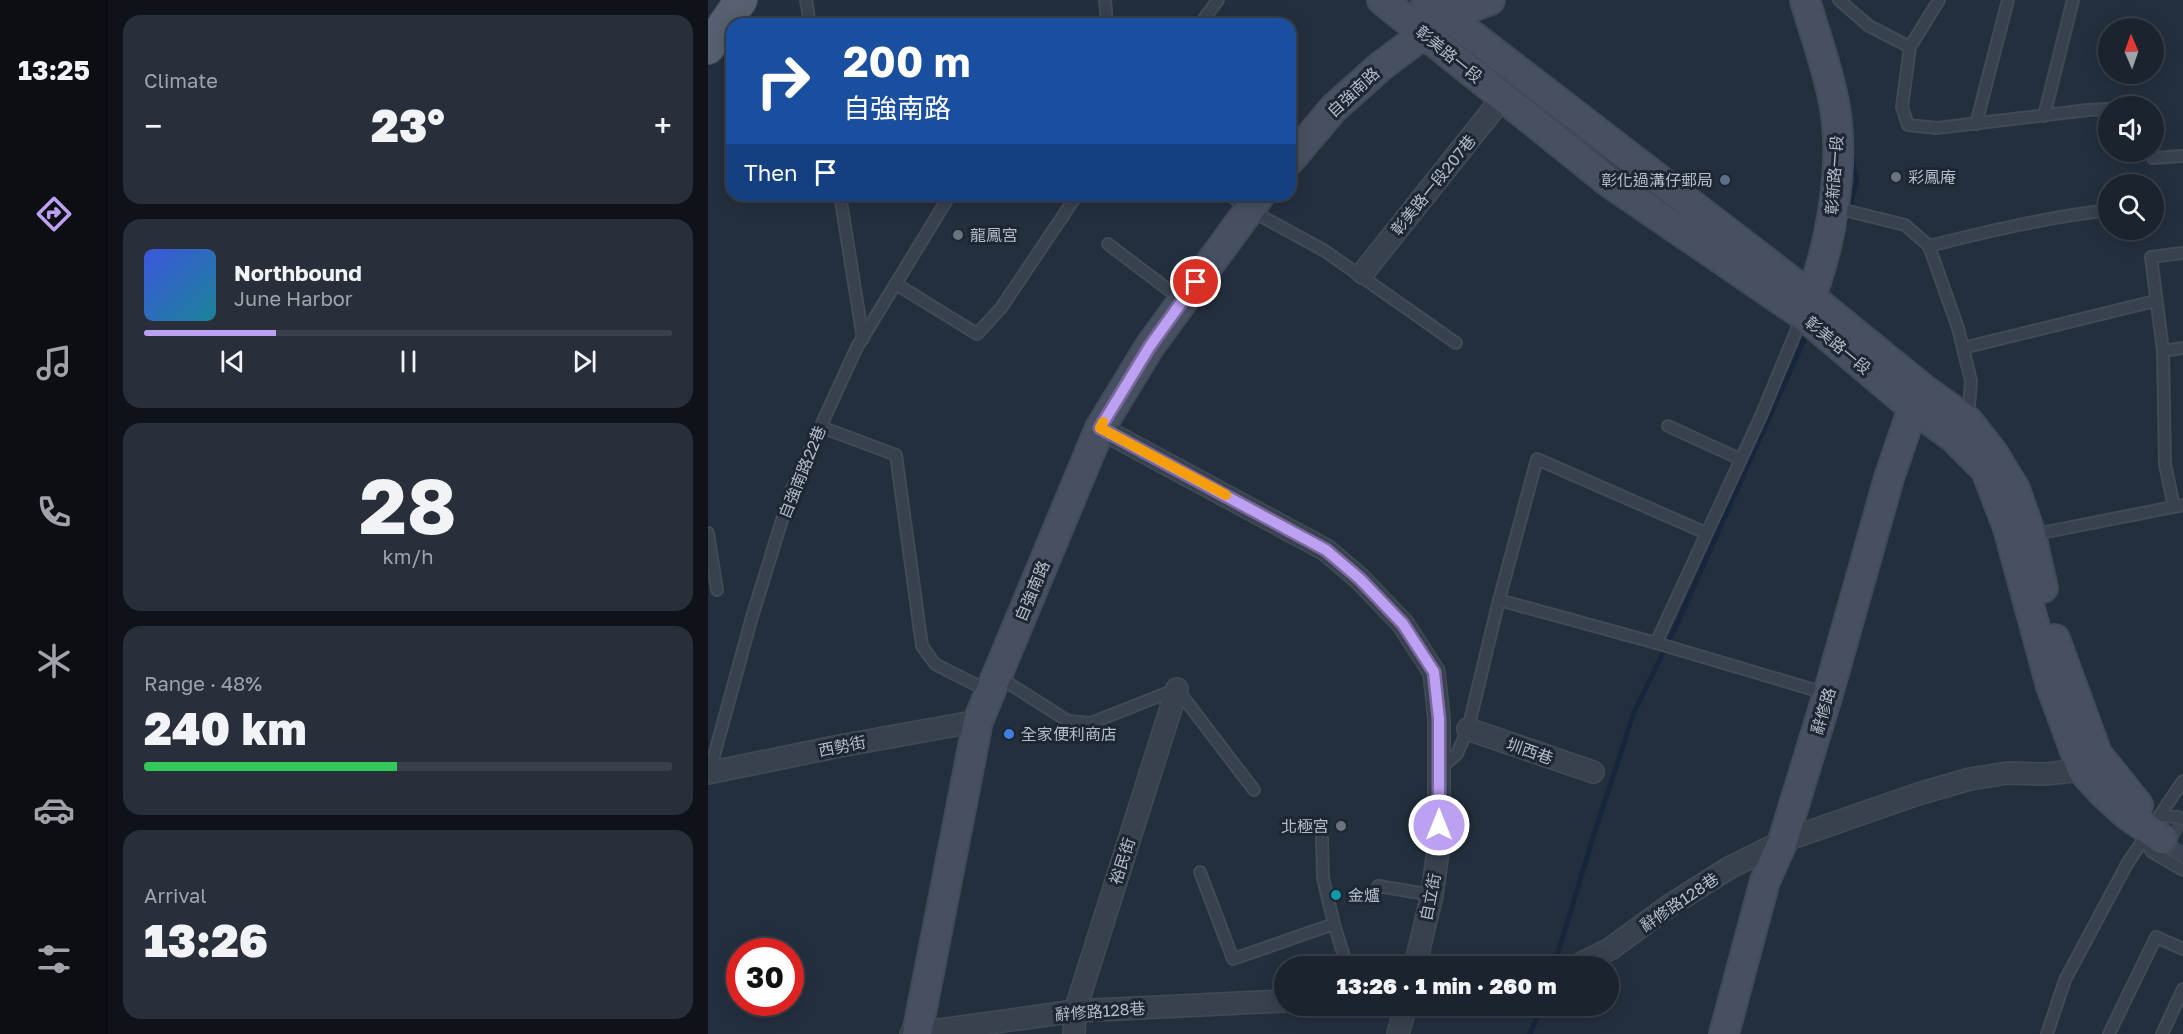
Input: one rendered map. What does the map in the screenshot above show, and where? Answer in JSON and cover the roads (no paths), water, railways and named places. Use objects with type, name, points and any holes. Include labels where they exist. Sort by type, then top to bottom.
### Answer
[{"type":"main road","points":[[729,18],[741,0]]},
{"type":"main road","points":[[708,48],[726,22]]},
{"type":"street","name":"彰美路一段","points":[[1382,0],[1610,183],[1807,306]]},
{"type":"street","name":"自強南路","points":[[1296,153],[1334,108],[1381,66],[1425,34],[1437,8],[1490,0]]},
{"type":"street","name":"彰新路一段","points":[[1805,0],[1833,94],[1840,144],[1841,209],[1807,306]]},
{"type":"street","name":"彰美路一段","points":[[1437,8],[1918,398],[1986,470],[2008,528],[2051,686],[2103,793],[2157,827]]},
{"type":"street","name":"彰美路一段207巷","points":[[1363,273],[1503,97]]},
{"type":"street","name":"自強南路","points":[[915,1033],[978,721],[1100,428],[1150,346],[1245,201]]},
{"type":"street","name":"彰美路一段","points":[[1918,398],[1968,421],[1993,453],[2015,489],[2031,535],[2054,635],[2089,762]]},
{"type":"street","name":"辭修路","points":[[1724,1034],[1765,880],[1783,841],[1828,694],[1888,478],[1918,398]]},
{"type":"street","name":"自立街","points":[[1100,428],[1326,550],[1360,579],[1403,624],[1434,672],[1439,719],[1439,844],[1432,895],[1417,956]]},
{"type":"street","name":"裕民街","points":[[1074,1034],[1075,1011],[1177,690]]},
{"type":"street","name":"西勢街","points":[[709,776],[978,721]]},
{"type":"street","name":"圳西巷","points":[[1468,729],[1593,772]]},
{"type":"street","name":"辭修路128巷","points":[[1596,956],[1610,949],[1669,906],[1729,868],[1783,841],[1918,794],[1970,779],[2008,773],[2045,774],[2089,762]]},
{"type":"street","name":"辭修路128巷","points":[[915,1033],[1075,1011],[1274,1001]]},
{"type":"street","points":[[1398,1034],[1403,1016]]},
{"type":"lane","points":[[806,0],[809,18]]},
{"type":"lane","points":[[1105,0],[1106,18]]},
{"type":"lane","points":[[1204,18],[1218,0]]},
{"type":"lane","points":[[1839,0],[1869,26],[1910,47]]},
{"type":"lane","points":[[1939,0],[1910,47],[1902,107],[1908,125],[1937,128],[2098,110]]},
{"type":"lane","points":[[1976,124],[2008,0]]},
{"type":"lane","points":[[2044,116],[2073,0]]},
{"type":"lane","points":[[2164,157],[2183,156]]},
{"type":"lane","points":[[841,201],[862,339]]},
{"type":"lane","name":"自強南路22巷","points":[[709,776],[752,617],[791,491],[862,339],[946,201]]},
{"type":"lane","points":[[896,284],[977,334],[1001,308],[1073,201]]},
{"type":"lane","points":[[1248,201],[1325,251],[1456,343]]},
{"type":"lane","points":[[1841,209],[1905,225],[1929,246],[1963,348],[1971,381],[1968,421]]},
{"type":"lane","points":[[1929,246],[1991,230],[2098,211]]},
{"type":"lane","points":[[1108,244],[1182,300]]},
{"type":"lane","points":[[2031,535],[2179,506],[2165,464],[2163,351],[2151,256],[2183,253]]},
{"type":"lane","points":[[1963,348],[2155,301]]},
{"type":"lane","points":[[1656,643],[1807,306]]},
{"type":"lane","points":[[2163,351],[2183,348]]},
{"type":"lane","points":[[1668,426],[1740,459]]},
{"type":"lane","points":[[820,427],[896,455],[922,646],[934,664],[994,684],[1068,721],[1091,723],[1177,690],[1254,790]]},
{"type":"lane","points":[[1439,769],[1457,754],[1468,729],[1499,600],[1537,459],[1706,532]]},
{"type":"lane","points":[[708,533],[717,590]]},
{"type":"lane","points":[[1499,600],[1828,694]]},
{"type":"lane","points":[[2047,1034],[2065,980],[2183,781]]},
{"type":"lane","points":[[2157,827],[2183,870]]},
{"type":"lane","points":[[1322,837],[1323,878],[1344,956]]},
{"type":"lane","points":[[1200,872],[1233,959],[1334,924]]},
{"type":"lane","points":[[1378,886],[1432,895]]},
{"type":"lane","points":[[2109,1034],[2156,937],[2183,949]]},
{"type":"lane","points":[[2162,1034],[2183,989]]},
{"type":"waterway","points":[[1844,227],[1857,181],[1851,154]]},
{"type":"waterway","points":[[1557,956],[1634,712],[1678,622],[1808,331]]},
{"type":"waterway","points":[[1530,1034],[1537,1016]]},
{"type":"tunnel","points":[[2172,825],[2183,831]]},
{"type":"tunnel","points":[[2158,847],[2183,861]]},
{"type":"place","name":"彩鳳庵","points":[[1896,177]]},
{"type":"place","name":"彰化過溝仔郵局","points":[[1725,180]]},
{"type":"place","name":"龍鳳宮","points":[[958,235]]},
{"type":"place","name":"全家便利商店","points":[[1009,734]]},
{"type":"place","name":"北極宮","points":[[1341,826]]},
{"type":"place","name":"金爐","points":[[1336,895]]}]
